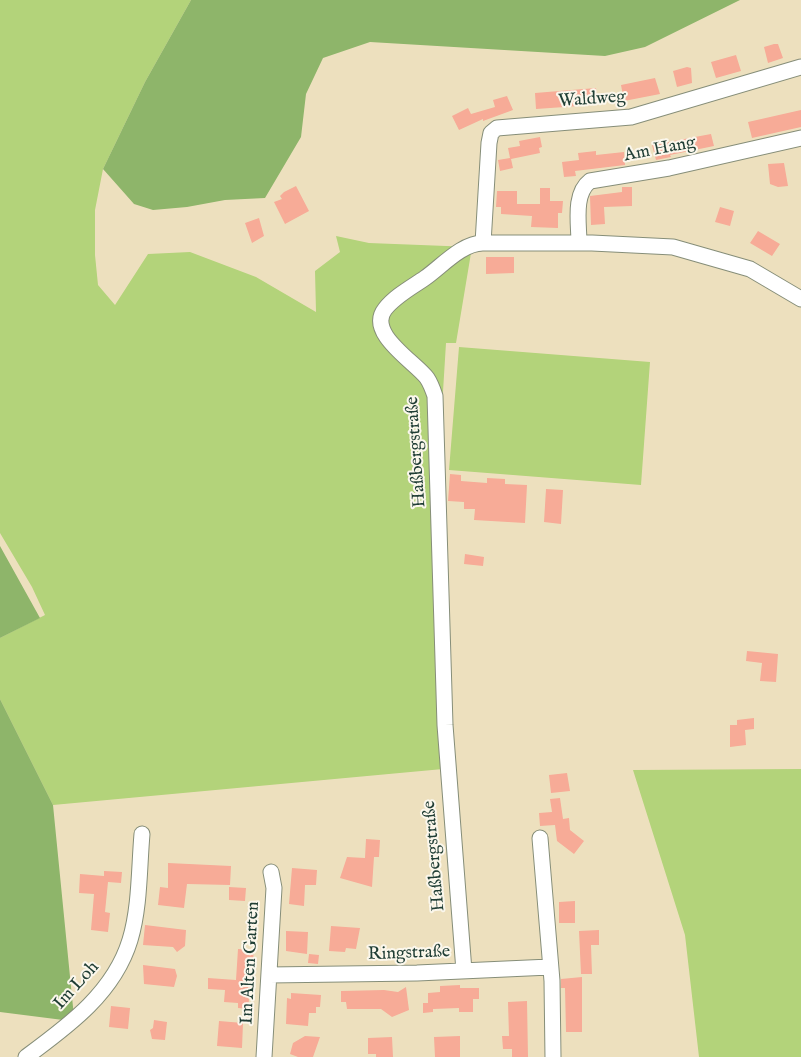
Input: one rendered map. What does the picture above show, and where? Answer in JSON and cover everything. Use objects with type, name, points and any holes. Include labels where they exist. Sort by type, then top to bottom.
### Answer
[{"type":"street","name":"Waldweg","points":[[483,242],[489,143],[491,133],[497,128],[631,117],[801,67]]},
{"type":"street","name":"Am Hang","points":[[579,243],[580,197],[583,187],[590,181],[669,168],[801,138]]},
{"type":"street","name":"Haßbergstraße","points":[[464,971],[445,725],[435,396],[425,375],[388,340],[381,322],[383,312],[395,300],[459,252],[476,243],[483,242],[653,246],[690,252],[750,269],[801,299]]},
{"type":"street","name":"Im Loh","points":[[26,1057],[52,1040],[93,1003],[120,964],[133,928],[142,834]]},
{"type":"street","points":[[540,838],[550,967],[553,1057]]},
{"type":"street","name":"Im Alten Garten","points":[[264,1057],[274,882],[271,872]]},
{"type":"street","name":"Ringstraße","points":[[269,975],[464,971],[550,967]]},
{"type":"green space","points":[[0,0],[191,0],[145,82],[103,169],[95,210],[95,255],[98,285],[115,305],[148,254],[190,252],[256,277],[316,312],[315,271],[340,252],[336,236],[369,243],[472,247],[456,343],[446,343],[441,424],[443,769],[53,805],[0,699],[0,638],[45,615],[32,587],[0,533]]},
{"type":"green space","points":[[191,0],[740,0],[645,47],[605,56],[370,42],[323,58],[306,94],[301,137],[265,198],[225,200],[187,207],[153,210],[134,204],[103,169],[145,82]]},
{"type":"green space","points":[[459,347],[650,362],[641,485],[449,470]]},
{"type":"green space","points":[[0,546],[40,618],[0,638]]},
{"type":"green space","points":[[0,699],[53,805],[74,1017],[71,1021],[0,1012]]},
{"type":"green space","points":[[801,769],[801,1057],[699,1057],[685,935],[633,770]]},
{"type":"building","points":[[778,44],[783,58],[768,63],[764,47]]},
{"type":"building","points":[[736,55],[741,71],[716,78],[711,62]]},
{"type":"building","points":[[687,67],[691,68],[692,83],[677,87],[673,71]]},
{"type":"building","points":[[655,78],[660,94],[624,101],[621,85]]},
{"type":"building","points":[[596,88],[597,100],[593,100],[593,105],[536,109],[535,93]]},
{"type":"building","points":[[507,96],[513,110],[483,121],[483,119],[459,130],[452,116],[468,108],[471,114],[495,107],[493,100]]},
{"type":"building","points":[[801,110],[801,127],[752,138],[748,122]]},
{"type":"building","points":[[711,134],[714,146],[670,155],[671,157],[656,160],[652,145]]},
{"type":"building","points":[[540,137],[542,147],[539,148],[540,153],[511,159],[513,168],[500,171],[498,160],[510,158],[508,148],[520,146],[519,141]]},
{"type":"building","points":[[596,151],[596,155],[624,152],[625,165],[575,171],[576,176],[564,177],[562,162],[579,160],[578,153]]},
{"type":"building","points":[[784,163],[788,186],[778,187],[770,184],[768,164]]},
{"type":"building","points":[[296,186],[309,211],[285,224],[274,202],[282,199],[280,196],[284,192]]},
{"type":"building","points":[[622,187],[632,187],[632,206],[604,207],[605,224],[591,225],[590,196],[622,192]]},
{"type":"building","points":[[540,188],[550,188],[550,201],[563,201],[562,213],[558,213],[558,228],[531,227],[532,216],[501,214],[501,207],[496,207],[497,191],[517,191],[517,204],[540,204]]},
{"type":"building","points":[[720,207],[734,211],[730,226],[715,222]]},
{"type":"building","points":[[259,218],[264,236],[252,243],[245,223]]},
{"type":"building","points":[[758,231],[780,244],[772,256],[750,243]]},
{"type":"building","points":[[486,257],[514,257],[514,273],[486,274]]},
{"type":"building","points":[[450,474],[461,475],[461,481],[487,483],[487,478],[505,479],[505,484],[527,485],[525,523],[474,520],[475,509],[464,509],[464,502],[448,501]]},
{"type":"building","points":[[546,489],[563,490],[561,524],[544,522]]},
{"type":"building","points":[[465,554],[484,557],[483,566],[464,564]]},
{"type":"building","points":[[747,651],[778,654],[776,682],[760,681],[762,663],[746,661]]},
{"type":"building","points":[[754,718],[754,729],[745,730],[746,745],[730,747],[730,725],[737,725],[737,720]]},
{"type":"building","points":[[567,773],[570,791],[551,793],[549,775]]},
{"type":"building","points":[[560,798],[563,819],[569,818],[570,830],[584,841],[574,854],[557,841],[555,825],[540,826],[539,813],[552,812],[550,799]]},
{"type":"building","points":[[366,839],[380,840],[379,857],[374,857],[372,887],[340,878],[347,857],[365,858]]},
{"type":"building","points":[[168,863],[231,866],[230,885],[187,884],[184,908],[158,905],[160,887],[168,888]]},
{"type":"building","points":[[292,868],[317,870],[316,885],[305,885],[304,906],[289,904]]},
{"type":"building","points":[[104,871],[122,872],[121,883],[108,882],[105,912],[110,913],[108,932],[91,930],[94,894],[79,893],[80,874],[104,876]]},
{"type":"building","points":[[229,887],[246,888],[245,901],[229,900]]},
{"type":"building","points":[[575,901],[575,923],[559,923],[559,902]]},
{"type":"building","points":[[145,925],[186,930],[185,946],[177,952],[173,947],[143,945]]},
{"type":"building","points":[[331,926],[360,928],[356,949],[346,948],[345,952],[329,951]]},
{"type":"building","points":[[599,930],[599,945],[591,945],[592,974],[581,974],[579,931]]},
{"type":"building","points":[[286,931],[308,932],[307,954],[286,951]]},
{"type":"building","points":[[238,949],[254,950],[248,1009],[238,1008],[238,1003],[224,1002],[225,990],[208,989],[208,978],[236,980]]},
{"type":"building","points":[[309,954],[319,955],[318,964],[308,963]]},
{"type":"building","points":[[143,965],[175,969],[177,976],[174,987],[144,984]]},
{"type":"building","points":[[582,977],[582,1032],[566,1032],[565,988],[561,988],[561,979]]},
{"type":"building","points":[[460,985],[460,988],[479,988],[479,999],[473,999],[473,1012],[459,1012],[459,1008],[433,1009],[433,1012],[423,1013],[423,1003],[428,1003],[428,993],[440,992],[440,986]]},
{"type":"building","points":[[406,987],[409,1010],[392,1017],[381,1009],[347,1009],[346,1002],[341,1002],[341,991],[384,990],[398,992]]},
{"type":"building","points":[[291,993],[321,995],[320,1007],[316,1007],[316,1013],[309,1013],[308,1026],[286,1024],[287,998],[291,999]]},
{"type":"building","points":[[527,1001],[528,1057],[512,1057],[512,1049],[503,1049],[502,1036],[509,1036],[508,1002]]},
{"type":"building","points":[[111,1006],[130,1008],[128,1029],[109,1027]]},
{"type":"building","points":[[154,1020],[167,1022],[165,1040],[152,1039],[150,1030],[153,1028]]},
{"type":"building","points":[[219,1021],[243,1023],[242,1048],[217,1046]]},
{"type":"building","points":[[305,1036],[320,1037],[313,1057],[298,1057],[290,1054],[293,1043]]},
{"type":"building","points":[[460,1036],[460,1057],[435,1057],[434,1037]]},
{"type":"building","points":[[392,1037],[393,1057],[376,1057],[376,1054],[368,1054],[368,1038]]}]
